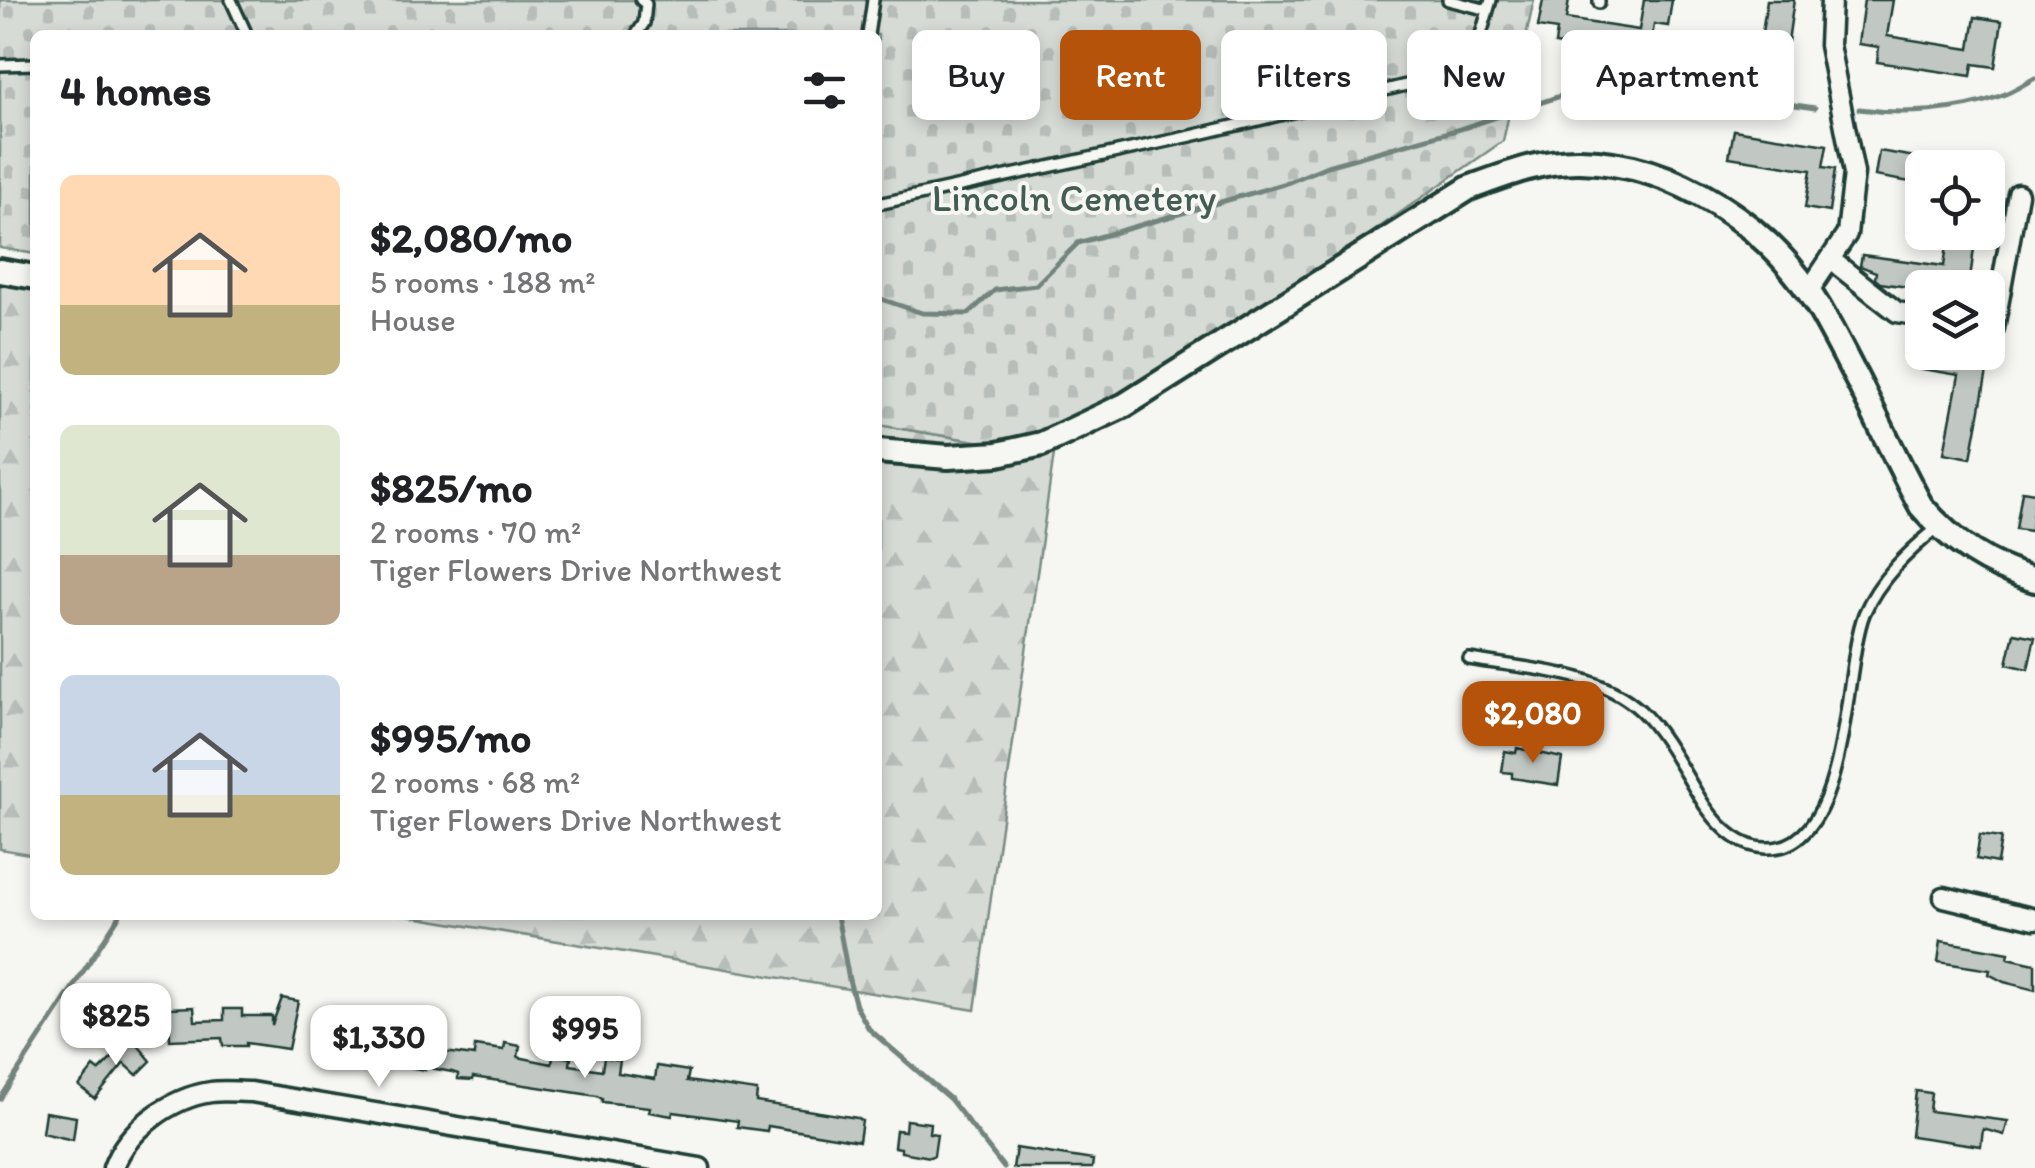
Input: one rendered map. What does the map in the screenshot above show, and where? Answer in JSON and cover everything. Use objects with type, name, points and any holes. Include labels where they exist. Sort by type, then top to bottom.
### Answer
[{"type":"main road","points":[[882,451],[948,456],[998,454],[1042,444],[1124,405],[1469,188],[1522,168],[1578,161],[1626,166],[1669,179],[1718,205],[1758,235],[1792,271],[1818,307],[1921,506],[1971,554],[2035,580]]},
{"type":"main road","points":[[0,271],[30,275]]},
{"type":"street","points":[[1808,292],[1847,234],[1854,173],[1829,46],[1831,0]]},
{"type":"street","points":[[2004,270],[2018,194]]},
{"type":"street","points":[[1830,259],[1898,312],[1905,313]]},
{"type":"street","points":[[1944,897],[2035,919]]},
{"type":"street","points":[[112,1168],[134,1134],[156,1114],[184,1099],[210,1092],[251,1092],[700,1168]]},
{"type":"lane","points":[[231,0],[245,30]]},
{"type":"lane","points":[[639,30],[646,4],[641,0]]},
{"type":"lane","points":[[869,30],[873,0]]},
{"type":"lane","points":[[882,203],[1440,77],[1475,55],[1489,5],[1448,0]]},
{"type":"lane","points":[[0,64],[30,64]]},
{"type":"lane","points":[[1469,660],[1578,679],[1624,698],[1644,713],[1723,828],[1754,848],[1774,849],[1806,833],[1826,800],[1856,647],[1872,597],[1891,571],[1938,526]]},
{"type":"green space","name":"Lincoln Cemetery","points":[[0,0],[1534,0],[1527,30],[1407,30],[1407,120],[1508,120],[1503,141],[1054,454],[882,426],[882,30],[30,30],[30,253],[0,248]]},
{"type":"green space","points":[[0,283],[30,287],[30,854],[0,849]]},
{"type":"green space","points":[[882,426],[1054,454],[975,1010],[431,920],[882,920]]},
{"type":"building","points":[[1543,0],[1569,0],[1566,19],[1639,30],[1561,30],[1561,45],[1555,44],[1557,30],[1538,27]]},
{"type":"building","points":[[1644,0],[1672,0],[1668,26],[1654,24],[1653,30],[1639,30]]},
{"type":"building","points":[[1767,0],[1794,0],[1790,30],[1762,30]]},
{"type":"building","points":[[1864,0],[1893,0],[1887,36],[1970,49],[1975,17],[2002,21],[1995,67],[1973,64],[1971,76],[1877,62],[1879,47],[1858,44]]},
{"type":"building","points":[[1734,130],[1827,145],[1823,167],[1835,169],[1829,212],[1805,208],[1811,170],[1729,157]]},
{"type":"building","points":[[1879,151],[1905,155],[1905,181],[1875,176]]},
{"type":"building","points":[[1946,250],[1974,250],[1971,270],[1905,270],[1905,287],[1880,283],[1875,279],[1876,272],[1860,266],[1862,255],[1944,266]]},
{"type":"building","points":[[1928,370],[1987,370],[1971,458],[1944,453],[1959,375]]},
{"type":"building","points":[[2022,491],[2035,493],[2031,531],[2016,529]]},
{"type":"building","points":[[2014,633],[2035,637],[2028,669],[2007,664]]},
{"type":"building","points":[[1517,748],[1562,758],[1558,785],[1512,778],[1512,773],[1502,772],[1505,751],[1516,753]]},
{"type":"building","points":[[1980,835],[2001,838],[1997,863],[1976,859]]},
{"type":"building","points":[[1941,941],[2009,953],[2008,958],[2035,964],[2035,990],[2004,982],[1989,974],[1990,970],[1938,962]]},
{"type":"building","points":[[282,998],[298,1001],[288,1049],[246,1043],[223,1046],[222,1038],[170,1040],[169,1008],[194,1007],[195,1021],[224,1020],[224,1009],[242,1009],[242,1016],[272,1016],[272,1025]]},
{"type":"building","points":[[319,1020],[438,1043],[437,1051],[474,1056],[475,1046],[504,1050],[505,1043],[520,1046],[518,1057],[552,1064],[553,1055],[571,1058],[570,1065],[602,1070],[604,1057],[620,1060],[618,1073],[655,1079],[657,1066],[689,1071],[687,1081],[757,1091],[756,1102],[857,1118],[862,1121],[859,1141],[768,1126],[767,1131],[737,1127],[738,1121],[673,1112],[672,1116],[649,1112],[650,1107],[602,1102],[597,1096],[473,1077],[458,1079],[458,1074],[425,1067],[387,1063],[386,1069],[362,1064],[363,1059],[315,1050]]},
{"type":"building","points":[[132,1038],[151,1061],[137,1075],[124,1063],[95,1099],[79,1086],[94,1067],[99,1071]]},
{"type":"building","points":[[1916,1091],[1931,1093],[1929,1111],[2008,1121],[2004,1135],[1983,1129],[1981,1146],[1911,1136]]},
{"type":"building","points":[[45,1112],[76,1117],[73,1140],[42,1133]]},
{"type":"building","points":[[906,1120],[930,1123],[929,1133],[937,1134],[934,1155],[901,1152],[901,1148],[894,1147],[896,1130],[905,1131]]},
{"type":"building","points":[[1016,1148],[1093,1160],[1092,1168],[1013,1168]]},
{"type":"waterway","points":[[1859,109],[1912,112],[1967,106],[2035,78]]},
{"type":"waterway","points":[[882,299],[922,313],[968,314],[995,290],[1036,285],[1078,243],[1287,183],[1327,166],[1460,129],[1591,86],[1723,94],[1815,108]]},
{"type":"waterway","points":[[0,1099],[117,920]]},
{"type":"waterway","points":[[838,920],[856,1006],[869,1029],[950,1099],[1004,1168]]}]
